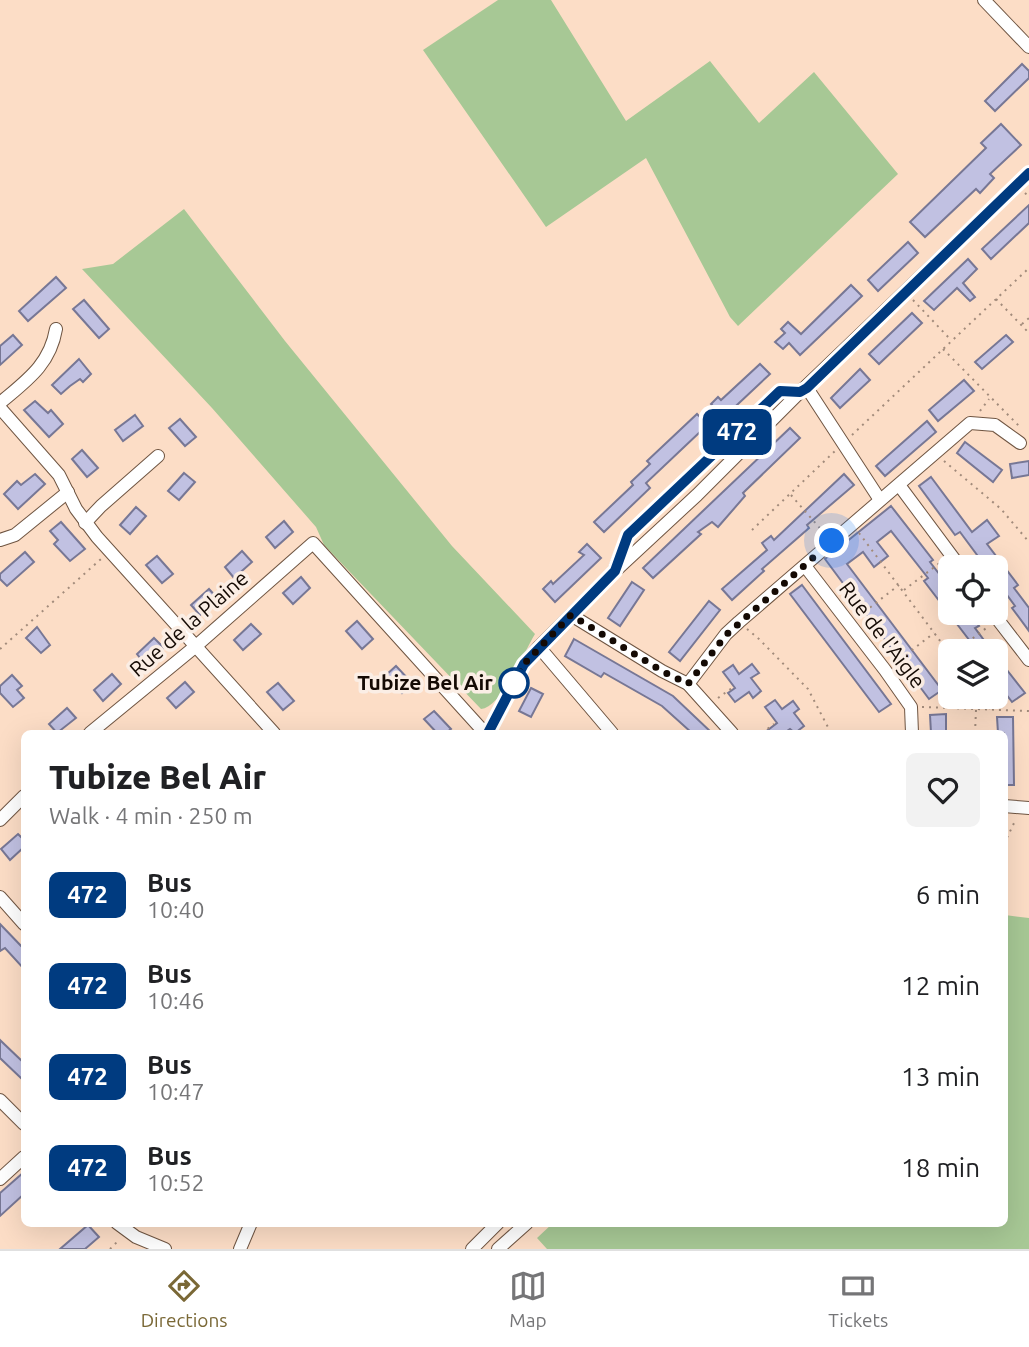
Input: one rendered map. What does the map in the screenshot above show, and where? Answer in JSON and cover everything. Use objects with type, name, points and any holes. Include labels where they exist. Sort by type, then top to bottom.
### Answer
[{"type":"street","points":[[984,0],[1029,47]]},
{"type":"street","points":[[488,730],[524,664],[539,647],[1027,175]]},
{"type":"street","points":[[56,329],[53,348],[40,368],[0,406],[59,475],[85,523],[271,730]]},
{"type":"street","points":[[803,390],[880,500]]},
{"type":"street","points":[[615,571],[628,535],[780,391],[803,390]]},
{"type":"street","points":[[688,684],[726,635],[934,452],[971,423],[995,425],[1020,443]]},
{"type":"street","points":[[85,523],[158,456]]},
{"type":"street","points":[[899,485],[951,555]]},
{"type":"street","points":[[0,540],[15,535],[68,492]]},
{"type":"street","name":"Rue de la Plaine","points":[[94,730],[196,646],[313,543],[483,730]]},
{"type":"street","name":"Rue de l'Aigle","points":[[805,566],[911,707],[912,730]]},
{"type":"street","points":[[571,615],[688,684],[729,730]]},
{"type":"street","points":[[1002,625],[1029,660]]},
{"type":"street","points":[[539,647],[609,730]]},
{"type":"street","points":[[0,820],[21,799]]},
{"type":"street","points":[[0,897],[21,921]]},
{"type":"street","points":[[0,1100],[21,1121]]},
{"type":"street","points":[[0,1179],[21,1160]]},
{"type":"street","points":[[121,1227],[165,1249]]},
{"type":"street","points":[[240,1249],[249,1227]]},
{"type":"street","points":[[472,1249],[492,1227]]},
{"type":"street","points":[[497,1227],[502,1245],[522,1227]]},
{"type":"path","points":[[752,530],[1029,268]]},
{"type":"path","points":[[905,292],[951,340]]},
{"type":"path","points":[[995,299],[1029,332]]},
{"type":"path","points":[[1021,325],[1029,318]]},
{"type":"path","points":[[942,348],[1019,426]]},
{"type":"path","points":[[971,423],[990,397]]},
{"type":"path","points":[[934,452],[1001,509],[1029,541]]},
{"type":"path","points":[[791,494],[832,541]]},
{"type":"path","points":[[852,523],[939,639]]},
{"type":"path","points":[[0,649],[110,551]]},
{"type":"path","points":[[903,591],[938,565]]},
{"type":"path","points":[[849,623],[899,585]]},
{"type":"path","points":[[969,639],[985,625]]},
{"type":"path","points":[[746,628],[808,689],[829,730]]},
{"type":"path","points":[[885,670],[934,633]]},
{"type":"path","points":[[717,699],[732,688]]},
{"type":"path","points":[[911,707],[938,708]]},
{"type":"path","points":[[975,730],[976,709],[1029,711]]},
{"type":"path","points":[[766,730],[774,724]]},
{"type":"path","points":[[1008,837],[1025,807]]},
{"type":"path","points":[[110,1249],[121,1227]]},
{"type":"green space","points":[[498,0],[551,0],[626,121],[710,61],[759,123],[814,72],[898,174],[738,326],[730,317],[646,158],[546,227],[423,50]]},
{"type":"green space","points":[[184,209],[285,341],[452,546],[535,634],[512,678],[489,706],[481,709],[324,545],[316,527],[212,408],[82,269],[113,264]]},
{"type":"green space","points":[[1008,915],[1029,918],[1029,1249],[547,1249],[537,1238],[549,1227],[1008,1227]]},
{"type":"building","points":[[1022,64],[1029,71],[1029,78],[995,111],[985,101]]},
{"type":"building","points":[[1001,124],[1021,145],[990,174],[994,178],[980,193],[976,189],[925,237],[910,222],[986,148],[981,143]]},
{"type":"building","points":[[1029,205],[1029,223],[991,259],[982,249]]},
{"type":"building","points":[[908,242],[918,253],[878,291],[868,280]]},
{"type":"building","points":[[968,259],[977,269],[963,283],[975,297],[970,301],[957,288],[934,310],[924,301]]},
{"type":"building","points":[[56,277],[66,288],[28,321],[19,311]]},
{"type":"building","points":[[851,285],[862,296],[800,355],[789,343],[783,349],[775,342],[785,333],[781,329],[788,322],[801,334]]},
{"type":"building","points":[[84,300],[109,329],[99,338],[73,309]]},
{"type":"building","points":[[912,313],[922,323],[879,364],[869,354]]},
{"type":"building","points":[[13,335],[22,345],[0,365],[0,346]]},
{"type":"building","points":[[1006,335],[1013,342],[982,369],[975,362]]},
{"type":"building","points":[[79,359],[91,374],[83,382],[80,379],[61,394],[52,385]]},
{"type":"building","points":[[760,364],[770,374],[723,418],[719,414],[646,483],[650,488],[604,532],[594,522],[633,485],[631,482],[650,464],[647,461],[697,414],[701,418],[714,407],[711,404],[718,397],[721,400]]},
{"type":"building","points":[[860,369],[870,380],[840,408],[831,398]]},
{"type":"building","points":[[964,380],[974,391],[938,421],[929,410]]},
{"type":"building","points":[[35,401],[48,413],[51,410],[63,424],[49,437],[24,410]]},
{"type":"building","points":[[135,415],[143,426],[123,441],[115,430]]},
{"type":"building","points":[[180,419],[196,437],[185,446],[169,428]]},
{"type":"building","points":[[927,421],[936,432],[885,476],[876,466]]},
{"type":"building","points":[[790,428],[800,438],[743,493],[745,496],[718,527],[712,522],[698,532],[701,534],[653,578],[643,568]]},
{"type":"building","points":[[965,442],[1002,470],[993,482],[957,453]]},
{"type":"building","points":[[82,450],[98,468],[87,477],[72,459]]},
{"type":"building","points":[[1029,461],[1029,475],[1012,478],[1010,464]]},
{"type":"building","points":[[184,473],[195,482],[179,500],[168,491]]},
{"type":"building","points":[[35,474],[45,484],[18,509],[4,494],[17,481],[21,485]]},
{"type":"building","points":[[844,474],[854,485],[807,525],[809,528],[762,569],[764,571],[732,600],[722,589],[767,550],[762,543],[771,536],[774,540]]},
{"type":"building","points":[[931,477],[972,532],[987,520],[999,536],[987,544],[995,555],[977,555],[960,532],[955,535],[919,486]]},
{"type":"building","points":[[891,506],[933,560],[930,562],[938,572],[938,599],[924,581],[928,578],[891,531],[877,542],[888,556],[874,567],[863,552],[847,564],[938,685],[938,693],[929,699],[825,559]]},
{"type":"building","points":[[136,507],[146,516],[130,534],[120,525]]},
{"type":"building","points":[[284,521],[293,532],[275,548],[266,537]]},
{"type":"building","points":[[61,522],[85,549],[70,561],[54,544],[58,540],[50,531]]},
{"type":"building","points":[[587,544],[601,558],[555,602],[543,589],[551,581],[553,584],[584,555],[579,552]]},
{"type":"building","points":[[242,551],[252,562],[234,578],[225,567]]},
{"type":"building","points":[[25,552],[34,562],[7,586],[0,579],[0,574]]},
{"type":"building","points":[[157,556],[173,574],[162,583],[146,565]]},
{"type":"building","points":[[1008,572],[1018,585],[1014,588],[1029,608],[1029,631],[1012,608],[1015,606],[1008,596]]},
{"type":"building","points":[[301,577],[310,588],[293,604],[283,593]]},
{"type":"building","points":[[632,582],[644,590],[620,626],[608,618]]},
{"type":"building","points":[[802,585],[891,704],[879,712],[790,594]]},
{"type":"building","points":[[209,589],[218,599],[200,615],[191,605]]},
{"type":"building","points":[[709,601],[720,610],[680,661],[669,652]]},
{"type":"building","points":[[357,621],[373,639],[362,649],[346,631]]},
{"type":"building","points":[[251,624],[261,634],[243,650],[234,640]]},
{"type":"building","points":[[958,625],[979,626],[975,628],[983,639],[968,639]]},
{"type":"building","points":[[37,627],[50,645],[41,653],[26,638]]},
{"type":"building","points":[[154,638],[164,648],[145,664],[137,654]]},
{"type":"building","points":[[574,639],[673,696],[709,730],[689,730],[662,706],[604,673],[601,677],[565,656]]},
{"type":"building","points":[[752,664],[759,673],[751,678],[761,691],[753,698],[749,692],[735,702],[728,693],[735,688],[723,672],[733,665],[739,674]]},
{"type":"building","points":[[396,666],[412,683],[402,693],[386,675]]},
{"type":"building","points":[[1008,671],[1025,693],[1012,702],[1008,697]]},
{"type":"building","points":[[112,674],[121,684],[103,701],[94,690]]},
{"type":"building","points":[[12,675],[22,686],[17,690],[24,698],[13,707],[0,693],[0,686]]},
{"type":"building","points":[[185,682],[194,692],[176,708],[167,698]]},
{"type":"building","points":[[278,683],[294,701],[283,710],[267,692]]},
{"type":"building","points":[[531,688],[543,694],[531,717],[519,711]]},
{"type":"building","points":[[775,700],[782,709],[793,701],[799,709],[794,713],[804,726],[799,730],[768,730],[777,723],[765,707]]},
{"type":"building","points":[[67,708],[76,718],[61,730],[54,730],[49,724]]},
{"type":"building","points":[[434,711],[451,729],[434,730],[424,719]]},
{"type":"building","points":[[946,714],[946,730],[931,730],[930,715]]},
{"type":"building","points":[[997,717],[1013,717],[1014,785],[1008,785],[1008,730],[998,730]]},
{"type":"building","points":[[18,834],[21,837],[21,850],[10,860],[1,849]]},
{"type":"building","points":[[0,924],[21,946],[21,966],[5,948],[0,951]]},
{"type":"building","points":[[0,1040],[21,1060],[21,1078],[0,1058]]},
{"type":"building","points":[[21,1175],[21,1197],[0,1216],[0,1193]]},
{"type":"building","points":[[86,1227],[90,1227],[99,1237],[85,1249],[60,1249]]},
{"type":"bus line","name":"472","points":[[490,730],[524,664],[615,571],[628,535],[780,391],[800,392],[807,388],[1029,173]]},
{"type":"place","name":"Tubize Bel Air","points":[[514,683]]},
{"type":"route","points":[[514,683],[524,664],[571,615],[688,684],[739,622],[832,541]]}]
